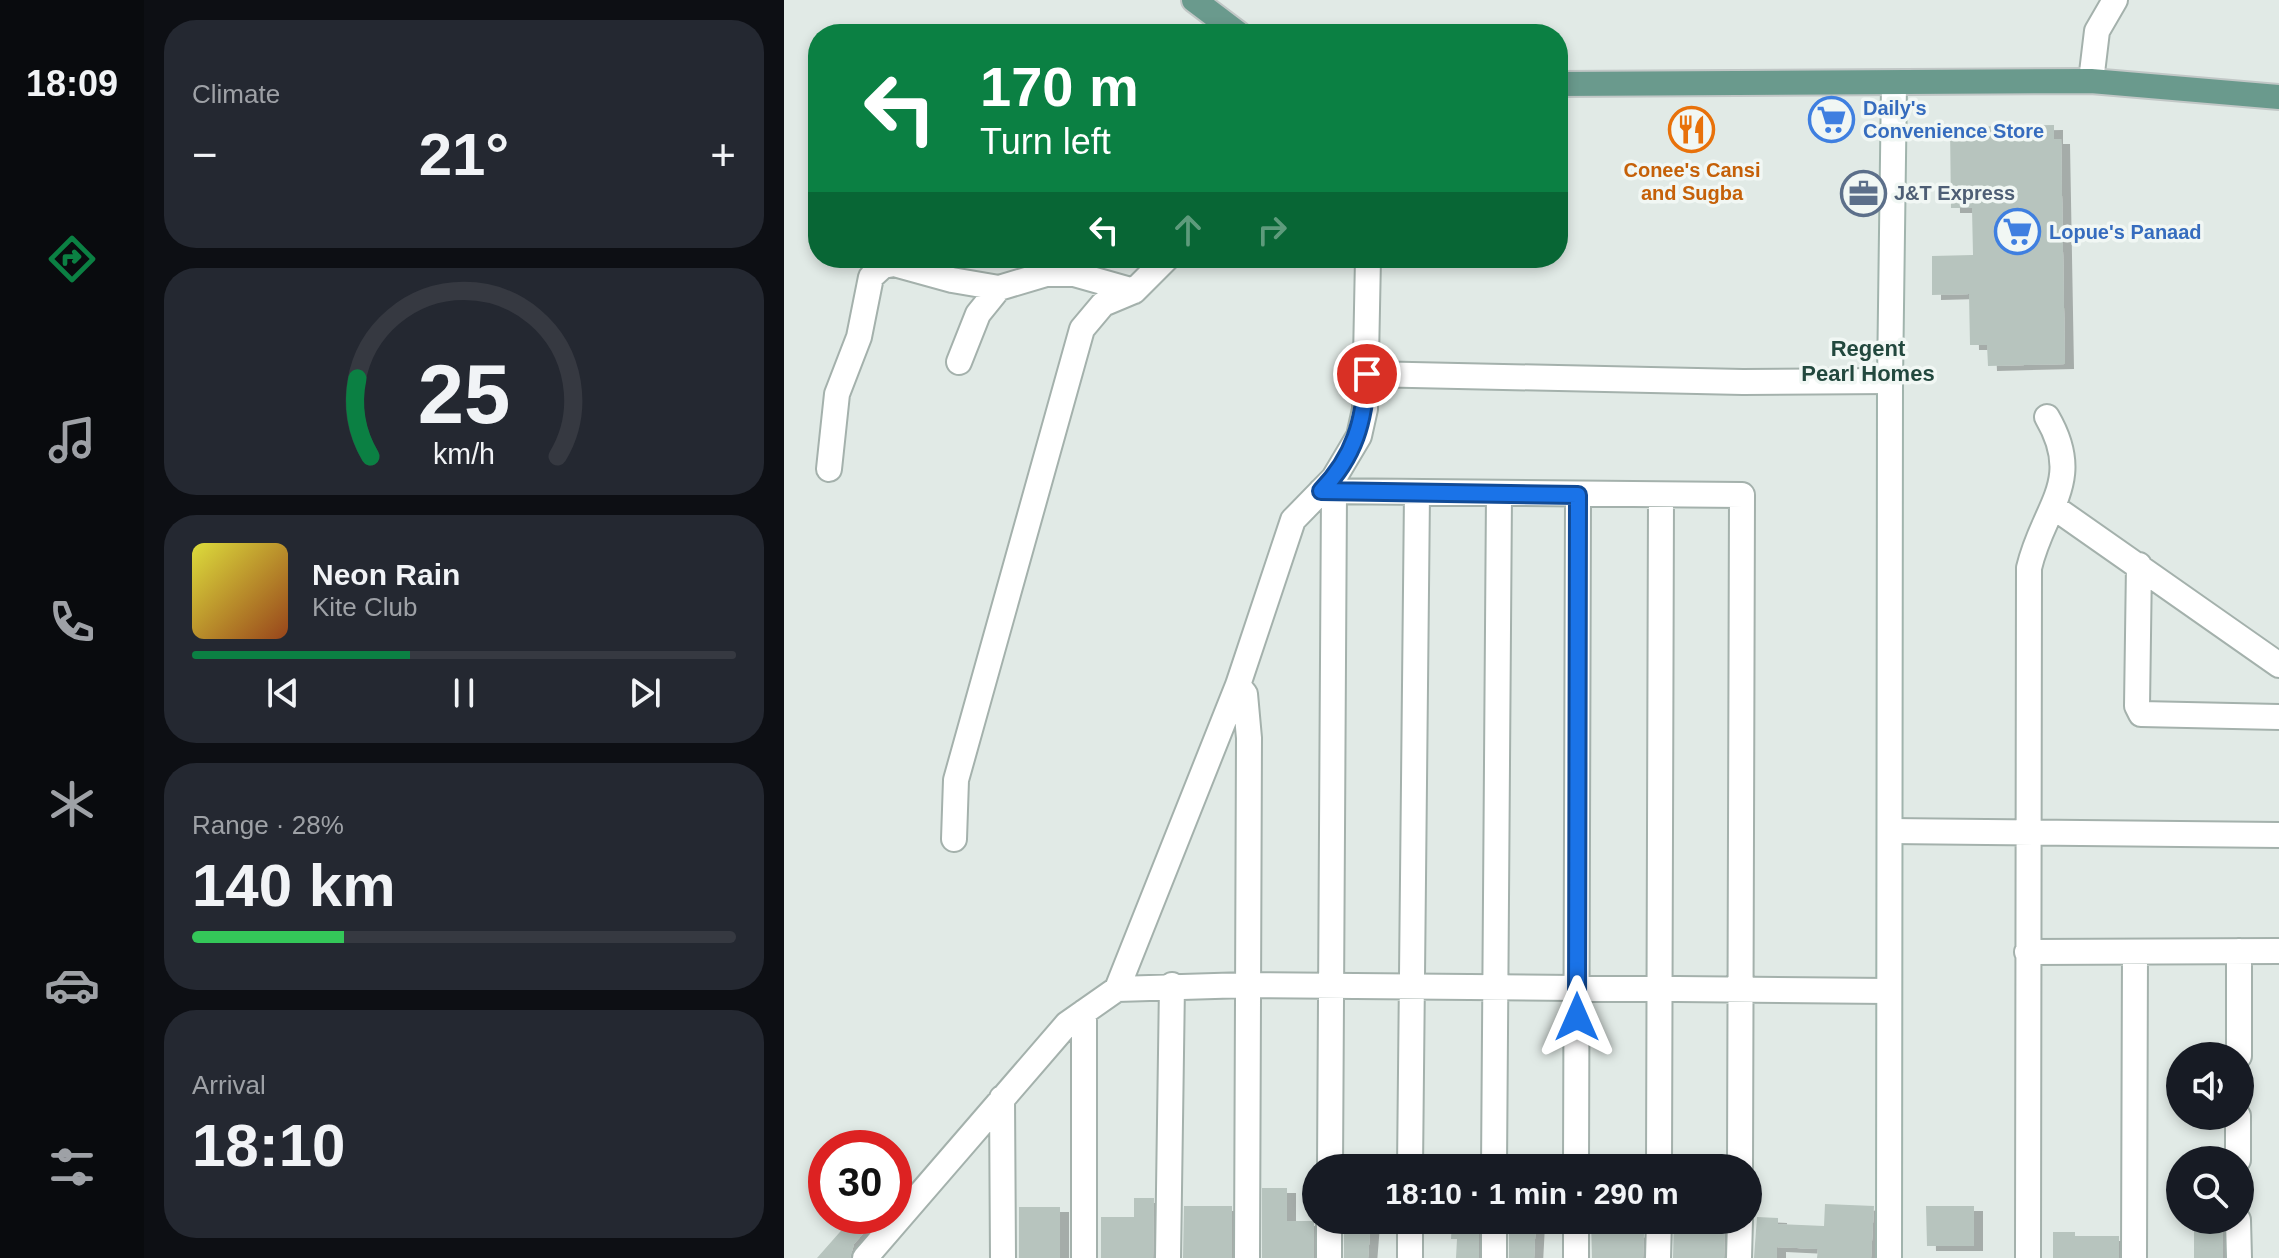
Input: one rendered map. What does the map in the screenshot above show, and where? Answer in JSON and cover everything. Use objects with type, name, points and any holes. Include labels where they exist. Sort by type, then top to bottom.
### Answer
[{"type":"main road","points":[[1194,0],[1226,24]]},
{"type":"main road","points":[[1568,84],[2091,81],[2279,97]]},
{"type":"street","points":[[2091,81],[2097,31],[2115,0]]},
{"type":"street","points":[[1889,1258],[1890,381],[1894,84]]},
{"type":"street","points":[[829,469],[837,394],[859,337],[871,277],[881,268]]},
{"type":"street","points":[[908,268],[999,288],[1046,274],[1074,274],[1134,291]]},
{"type":"street","points":[[954,839],[956,780],[1082,329],[1103,304],[1134,291],[1157,268]]},
{"type":"street","points":[[1117,989],[1238,685],[1293,520],[1328,492],[1359,436],[1367,374],[1368,268]]},
{"type":"street","points":[[959,362],[978,314],[999,288]]},
{"type":"street","points":[[1367,374],[1743,382],[1890,381]]},
{"type":"street","points":[[2028,1258],[2026,835],[2029,568],[2036,537],[2055,508],[2061,487],[2061,441],[2047,417]]},
{"type":"street","points":[[1328,492],[1742,495],[1740,1154]]},
{"type":"street","points":[[1328,492],[1330,1154]]},
{"type":"street","points":[[1410,1154],[1417,493]]},
{"type":"street","points":[[1494,1154],[1499,494]]},
{"type":"street","points":[[1576,1154],[1578,495]]},
{"type":"street","points":[[1659,1154],[1661,495]]},
{"type":"street","points":[[2055,508],[2279,665]]},
{"type":"street","points":[[2139,565],[2137,706],[2141,714],[2279,717]]},
{"type":"street","points":[[1238,685],[1245,694],[1249,738],[1247,1258]]},
{"type":"street","points":[[1890,831],[2026,835],[2279,835]]},
{"type":"street","points":[[2239,951],[2239,1042]]},
{"type":"street","points":[[2027,952],[2279,951]]},
{"type":"street","points":[[2134,1258],[2135,952]]},
{"type":"street","points":[[1168,1258],[1172,985]]},
{"type":"street","points":[[865,1258],[1067,1024],[1117,989],[1247,985],[1888,991]]},
{"type":"street","points":[[1084,1012],[1084,1258]]},
{"type":"street","points":[[1002,1098],[1003,1258]]},
{"type":"street","points":[[1329,1234],[1329,1258]]},
{"type":"street","points":[[1410,1234],[1410,1258]]},
{"type":"street","points":[[1494,1234],[1494,1258]]},
{"type":"street","points":[[1576,1234],[1576,1258]]},
{"type":"street","points":[[1658,1258],[1659,1234]]},
{"type":"street","points":[[1739,1258],[1740,1234]]},
{"type":"street","points":[[2238,1234],[2239,1258]]},
{"type":"building","name":"Lopue's Panaad","points":[[2054,125],[2054,139],[2061,139],[2065,364],[1988,366],[1987,345],[1970,345],[1969,294],[1932,295],[1932,256],[1973,255],[1972,208],[1951,208],[1950,127]]},
{"type":"building","points":[[1262,1188],[1287,1188],[1287,1221],[1302,1221],[1302,1234],[1314,1234],[1314,1258],[1262,1258]]},
{"type":"building","points":[[1134,1198],[1154,1198],[1153,1258],[1101,1258],[1101,1217],[1134,1217]]},
{"type":"building","points":[[1825,1204],[1874,1206],[1871,1258],[1817,1258],[1818,1249],[1777,1247],[1777,1258],[1754,1258],[1756,1234],[1762,1234],[1762,1217],[1778,1218],[1778,1224],[1824,1226]]},
{"type":"building","points":[[1184,1206],[1232,1206],[1232,1258],[1183,1258]]},
{"type":"building","points":[[1926,1206],[1974,1206],[1974,1246],[1927,1246]]},
{"type":"building","points":[[1019,1207],[1060,1207],[1060,1258],[1019,1258]]},
{"type":"building","points":[[2053,1232],[2075,1232],[2075,1236],[2119,1236],[2119,1258],[2053,1258]]},
{"type":"building","points":[[838,1234],[863,1234],[854,1244],[850,1258],[817,1258]]},
{"type":"building","points":[[1344,1234],[1370,1234],[1368,1258],[1344,1258]]},
{"type":"building","points":[[1451,1234],[1479,1234],[1479,1258],[1456,1258],[1457,1239],[1451,1239]]},
{"type":"building","points":[[1509,1234],[1535,1234],[1534,1258],[1509,1258]]},
{"type":"building","points":[[1591,1234],[1644,1234],[1643,1258],[1592,1258]]},
{"type":"building","points":[[1674,1234],[1725,1234],[1724,1258],[1673,1258]]},
{"type":"building","points":[[2194,1234],[2223,1234],[2223,1258],[2194,1258]]},
{"type":"place","name":"Daily's Convenience Store","points":[[1832,119]]},
{"type":"place","name":"Conee's Cansi and Sugba","points":[[1692,130]]},
{"type":"place","name":"J&T Express","points":[[1863,193]]},
{"type":"place","name":"Lopue's Panaad","points":[[2018,232]]},
{"type":"district","name":"Regent Pearl Homes","points":[[1868,360]]},
{"type":"route","points":[[1367,374],[1365,409],[1359,436],[1343,465],[1321,491],[1578,495],[1577,1017]]}]
